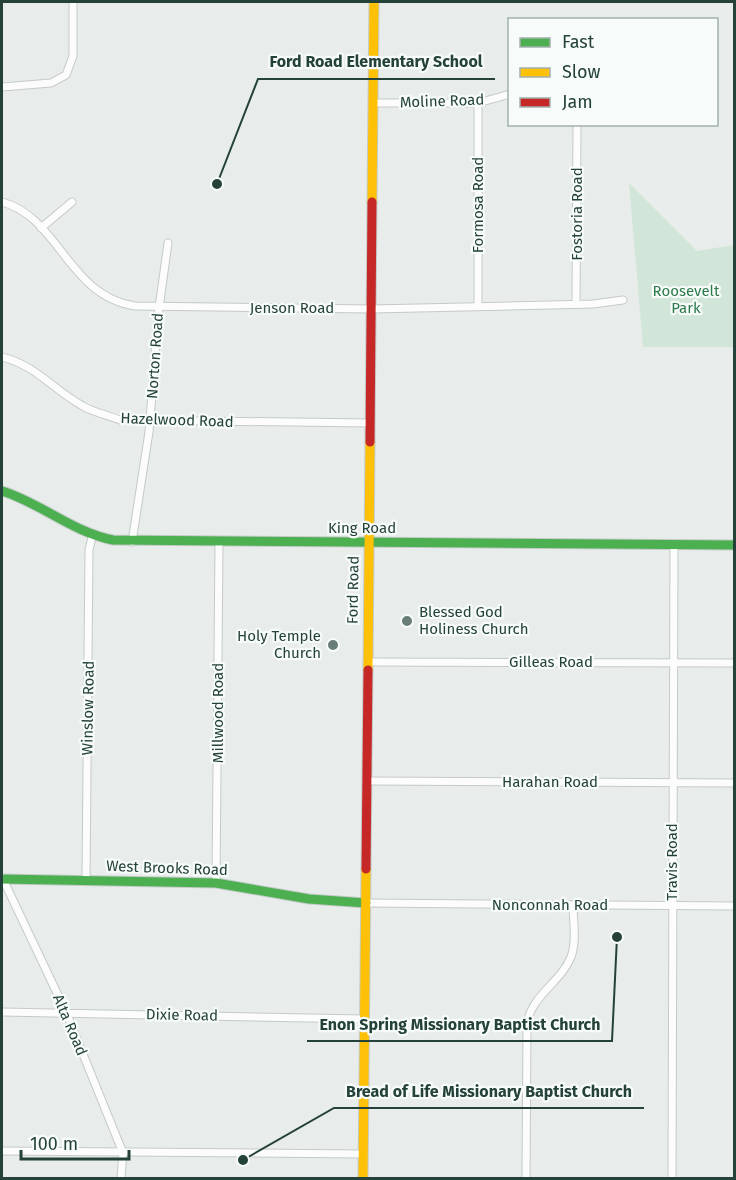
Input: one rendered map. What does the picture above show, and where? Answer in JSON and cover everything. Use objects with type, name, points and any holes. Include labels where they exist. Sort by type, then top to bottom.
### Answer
[{"type":"street","points":[[2,87],[51,83],[66,75],[73,56],[73,2]]},
{"type":"street","name":"Ford Road","points":[[363,1179],[374,2]]},
{"type":"street","name":"Moline Road","points":[[374,103],[478,103],[508,95]]},
{"type":"street","name":"Formosa Road","points":[[478,103],[478,306]]},
{"type":"street","name":"Fostoria Road","points":[[576,304],[577,126]]},
{"type":"street","name":"Jenson Road","points":[[2,202],[21,210],[41,228],[84,280],[100,293],[129,305],[372,309],[576,304],[623,300]]},
{"type":"street","points":[[41,228],[72,202]]},
{"type":"street","name":"Norton Road","points":[[132,542],[150,422],[158,307],[168,243]]},
{"type":"street","name":"Hazelwood Road","points":[[2,357],[21,363],[42,374],[82,406],[120,420],[370,423]]},
{"type":"street","name":"King Road","points":[[2,491],[29,500],[70,527],[92,537],[132,542],[735,545]]},
{"type":"street","name":"Winslow Road","points":[[86,880],[89,550],[92,537]]},
{"type":"street","name":"Millwood Road","points":[[216,883],[219,542]]},
{"type":"street","name":"Travis Road","points":[[672,1179],[674,545]]},
{"type":"street","name":"Gilleas Road","points":[[367,662],[735,663]]},
{"type":"street","name":"Harahan Road","points":[[366,781],[735,783]]},
{"type":"street","name":"West Brooks Road","points":[[2,878],[216,883],[309,899],[366,903]]},
{"type":"street","name":"Alta Road","points":[[2,878],[66,1012],[123,1153],[122,1179]]},
{"type":"street","name":"Nonconnah Road","points":[[366,903],[735,906]]},
{"type":"street","points":[[526,1179],[527,1023],[532,1007],[561,974],[570,958],[574,945],[573,905]]},
{"type":"street","name":"Dixie Road","points":[[2,1012],[363,1019]]},
{"type":"street","points":[[2,1151],[362,1154]]},
{"type":"green space","name":"Roosevelt Park","points":[[629,183],[697,251],[734,245],[734,347],[643,347]]},
{"type":"traffic: fast","points":[[2,491],[84,531],[113,540],[734,545]]},
{"type":"traffic: fast","points":[[2,879],[216,883],[309,899],[366,903]]},
{"type":"traffic: slow","points":[[372,202],[374,2]]},
{"type":"traffic: slow","points":[[368,670],[370,442]]},
{"type":"traffic: slow","points":[[363,1178],[366,869]]},
{"type":"traffic: jam","points":[[370,442],[372,202]]},
{"type":"traffic: jam","points":[[366,869],[368,670]]},
{"type":"place","name":"Ford Road Elementary School","points":[[217,184]]},
{"type":"place","name":"Blessed God Holiness Church","points":[[407,621]]},
{"type":"place","name":"Holy Temple Church","points":[[333,645]]},
{"type":"place","name":"Enon Spring Missionary Baptist Church","points":[[617,937]]},
{"type":"place","name":"Bread of Life Missionary Baptist Church","points":[[243,1160]]}]
